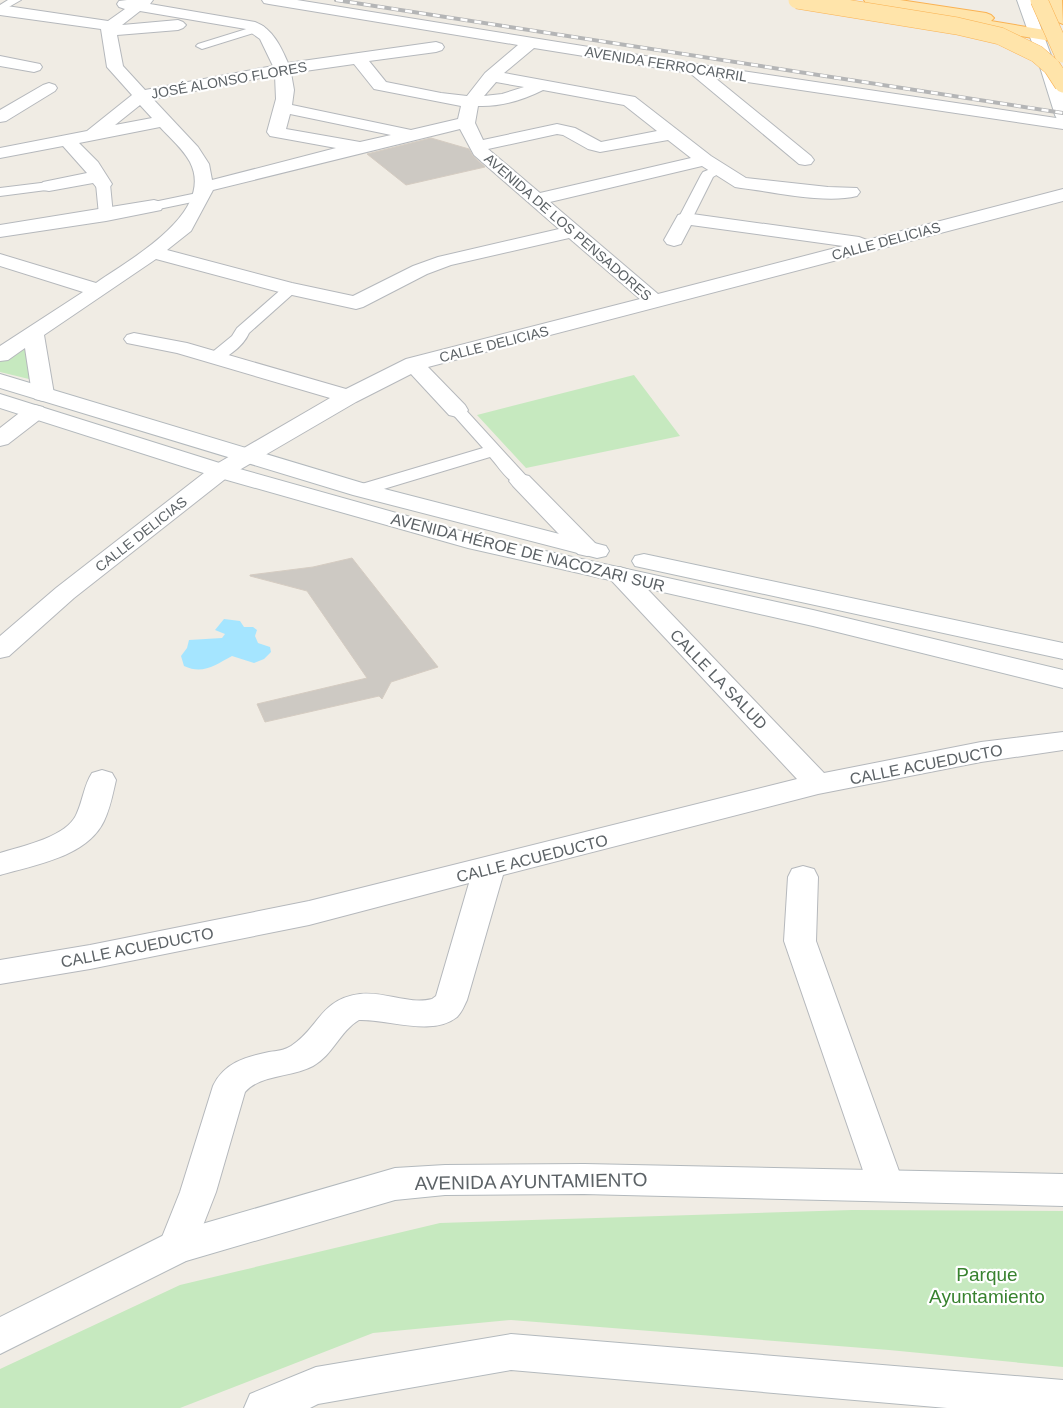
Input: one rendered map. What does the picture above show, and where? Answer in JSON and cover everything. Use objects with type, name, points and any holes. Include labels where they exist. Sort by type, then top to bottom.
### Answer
[{"type":"main road","points":[[797,0],[978,30],[1006,39],[1026,47],[1041,56],[1057,73],[1061,98]]},
{"type":"main road","points":[[829,0],[968,23],[1035,30],[1063,30]]},
{"type":"main road","points":[[871,0],[1035,30],[1063,38]]},
{"type":"main road","points":[[1039,0],[1063,54]]},
{"type":"main road","points":[[1055,0],[1063,19]]},
{"type":"main road","points":[[968,23],[1008,35],[1043,51]]},
{"type":"street","points":[[0,9],[16,0]]},
{"type":"street","name":"AVENIDA FERROCARRIL","points":[[270,0],[695,69],[1063,124]]},
{"type":"street","points":[[1024,0],[1061,98]]},
{"type":"street","points":[[109,17],[141,3],[259,28],[265,33],[283,69],[286,81],[283,108],[276,132],[360,147]]},
{"type":"street","points":[[0,9],[109,17],[178,25]]},
{"type":"street","points":[[342,11],[381,55]]},
{"type":"street","points":[[0,355],[154,252],[184,227],[203,192],[200,164],[192,151],[115,67],[109,17]]},
{"type":"street","points":[[202,46],[259,28]]},
{"type":"street","points":[[0,231],[154,206],[269,170],[466,122],[470,102],[491,76],[530,43]]},
{"type":"street","name":"JOSÉ ALONSO FLORES","points":[[91,136],[140,96],[283,69],[436,47]]},
{"type":"street","points":[[358,58],[380,86],[470,102],[494,101],[514,96],[531,91],[542,84]]},
{"type":"street","points":[[0,61],[34,67]]},
{"type":"street","points":[[695,69],[805,160]]},
{"type":"street","points":[[491,76],[629,100],[712,165],[741,183],[828,193],[851,192]]},
{"type":"street","points":[[0,117],[48,88]]},
{"type":"street","name":"AVENIDA DE LOS PENSADORES","points":[[283,108],[441,138],[479,148]]},
{"type":"street","points":[[0,153],[163,121]]},
{"type":"street","name":"AVENIDA DE LOS PENSADORES","points":[[466,122],[479,148],[571,232],[655,302]]},
{"type":"street","points":[[479,148],[557,129],[570,131],[592,145],[600,147],[672,134]]},
{"type":"street","points":[[67,140],[92,166],[101,180],[106,215]]},
{"type":"street","points":[[200,164],[221,168],[269,170]]},
{"type":"street","points":[[536,200],[712,165]]},
{"type":"street","points":[[674,240],[712,165]]},
{"type":"street","points":[[0,192],[101,180]]},
{"type":"street","name":"CALLE DELICIAS","points":[[0,650],[65,593],[221,471],[244,456],[348,398],[414,364],[1063,195]]},
{"type":"street","points":[[685,219],[871,245]]},
{"type":"street","points":[[154,252],[290,289],[356,303],[420,270],[445,261],[571,232]]},
{"type":"street","points":[[0,260],[99,290]]},
{"type":"street","points":[[215,357],[239,338],[242,331],[290,289]]},
{"type":"street","points":[[0,439],[39,403],[33,333]]},
{"type":"street","points":[[134,339],[180,347],[348,398]]},
{"type":"street","points":[[414,364],[458,410],[492,451],[587,549]]},
{"type":"street","name":"AVENIDA HÉROE DE NACOZARI SUR","points":[[0,381],[39,403],[221,471],[477,543],[813,618],[1063,678]]},
{"type":"street","name":"AVENIDA HÉROE DE NACOZARI SUR","points":[[0,401],[39,403],[244,456],[361,490],[587,549],[1063,651]]},
{"type":"street","points":[[361,490],[492,451]]},
{"type":"street","name":"CALLE LA SALUD","points":[[620,575],[818,784]]},
{"type":"street","name":"CALLE ACUEDUCTO","points":[[0,972],[90,957],[309,913],[489,869],[818,784],[982,752],[1063,741]]},
{"type":"street","points":[[0,864],[50,849],[73,837],[90,820],[102,780]]},
{"type":"street","points":[[177,1247],[198,1192],[230,1086],[235,1077],[244,1072],[286,1063],[303,1055],[319,1042],[333,1020],[343,1013],[359,1007],[431,1013],[443,1009],[451,1000],[489,869]]},
{"type":"street","points":[[803,877],[800,941],[886,1185]]},
{"type":"street","name":"AVENIDA AYUNTAMIENTO","points":[[0,1336],[177,1247],[395,1184],[420,1181],[584,1178],[1063,1190]]},
{"type":"street","points":[[264,1408],[316,1386],[510,1352],[1063,1399]]},
{"type":"green space","points":[[28,340],[33,380],[0,372],[0,358]]},
{"type":"green space","points":[[634,375],[680,436],[526,468],[477,415]]},
{"type":"green space","name":"Parque Ayuntamiento","points":[[852,1210],[1063,1211],[1063,1367],[889,1350],[511,1320],[373,1333],[180,1408],[0,1408],[0,1369],[180,1285],[440,1223]]},
{"type":"water","points":[[224,619],[240,621],[244,627],[253,627],[257,630],[255,636],[258,643],[270,647],[271,652],[264,659],[254,663],[232,656],[209,668],[191,669],[184,666],[181,656],[187,648],[189,640],[222,638],[225,634],[215,630]]},
{"type":"building","points":[[431,138],[469,149],[473,156],[485,167],[406,185],[367,154]]},
{"type":"building","points":[[352,558],[438,667],[391,682],[382,699],[379,696],[265,722],[257,704],[367,678],[307,591],[250,575],[313,567]]},
{"type":"railway","points":[[336,0],[1063,113]]}]
